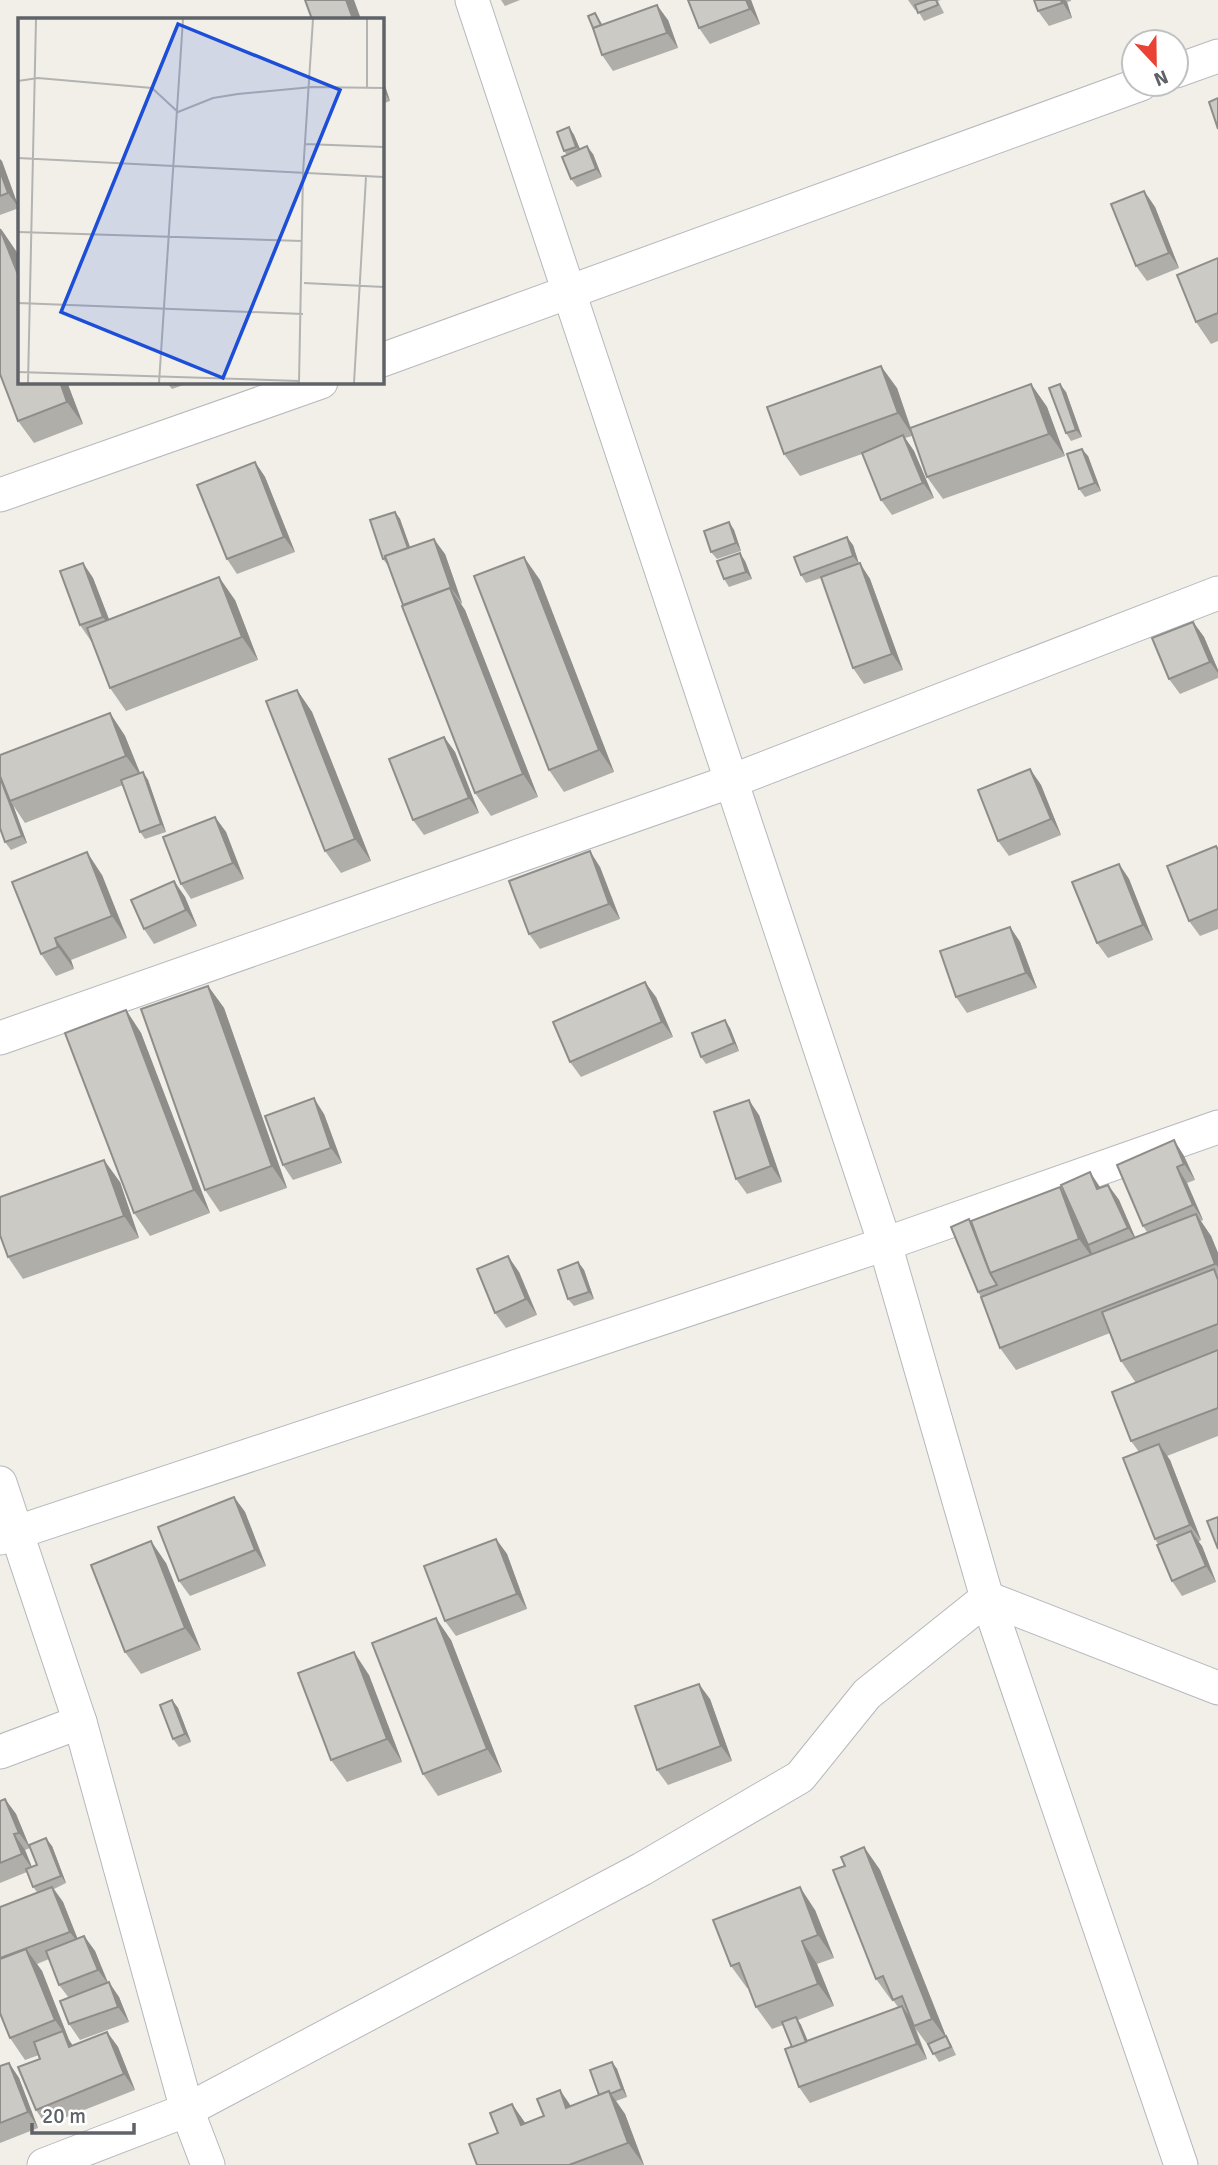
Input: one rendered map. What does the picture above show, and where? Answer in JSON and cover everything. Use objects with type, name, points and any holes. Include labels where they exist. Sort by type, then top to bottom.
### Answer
[{"type":"street","points":[[472,0],[571,294],[729,782],[885,1244],[987,1598],[1181,2165]]},
{"type":"street","points":[[1190,66],[1218,56]]},
{"type":"street","points":[[383,360],[571,294],[1120,92]]},
{"type":"street","points":[[0,495],[318,383]]},
{"type":"street","points":[[0,1038],[729,782],[1218,593]]},
{"type":"street","points":[[9,1534],[885,1244],[1218,1127]]},
{"type":"street","points":[[0,1483],[9,1534],[80,1722],[187,2110],[208,2165]]},
{"type":"street","points":[[987,1598],[1218,1688]]},
{"type":"street","points":[[44,2165],[187,2110],[642,1870],[800,1777],[866,1694],[987,1598]]},
{"type":"street","points":[[0,1752],[80,1722]]},
{"type":"building","points":[[305,0],[346,0],[353,18],[312,18]]},
{"type":"building","points":[[688,0],[746,0],[750,9],[699,28]]},
{"type":"building","points":[[936,0],[938,5],[918,13],[915,5]]},
{"type":"building","points":[[1034,0],[1061,0],[1062,3],[1038,11]]},
{"type":"building","points":[[657,5],[667,33],[602,55],[593,28]]},
{"type":"building","points":[[595,13],[601,25],[593,28],[588,16]]},
{"type":"building","points":[[1218,98],[1218,129],[1209,102]]},
{"type":"building","points":[[569,127],[576,147],[564,151],[557,132]]},
{"type":"building","points":[[587,146],[596,169],[571,179],[562,157]]},
{"type":"building","points":[[0,171],[8,193],[0,196]]},
{"type":"building","points":[[1144,191],[1169,253],[1136,266],[1111,204]]},
{"type":"building","points":[[0,229],[18,274],[18,383],[60,383],[67,402],[18,421],[0,374]]},
{"type":"building","points":[[1218,258],[1218,313],[1196,322],[1177,275]]},
{"type":"building","points":[[881,366],[898,413],[784,454],[767,407]]},
{"type":"building","points":[[1031,384],[1049,434],[927,477],[910,428]]},
{"type":"building","points":[[1060,384],[1076,430],[1066,433],[1049,388]]},
{"type":"building","points":[[903,435],[923,483],[881,500],[862,453]]},
{"type":"building","points":[[1082,449],[1095,483],[1079,489],[1067,454]]},
{"type":"building","points":[[255,462],[284,537],[227,559],[197,485]]},
{"type":"building","points":[[395,512],[408,548],[383,559],[370,520]]},
{"type":"building","points":[[729,522],[736,543],[711,552],[704,531]]},
{"type":"building","points":[[847,537],[853,556],[801,575],[794,557]]},
{"type":"building","points":[[434,539],[451,588],[403,605],[385,556]]},
{"type":"building","points":[[740,553],[746,572],[724,579],[717,561]]},
{"type":"building","points":[[524,557],[599,750],[549,770],[474,576]]},
{"type":"building","points":[[83,563],[103,617],[80,625],[60,571]]},
{"type":"building","points":[[860,563],[892,654],[853,668],[821,577]]},
{"type":"building","points":[[219,577],[242,637],[110,688],[87,628]]},
{"type":"building","points":[[450,588],[523,774],[475,793],[402,606]]},
{"type":"building","points":[[1193,622],[1210,662],[1169,679],[1152,638]]},
{"type":"building","points":[[297,690],[355,839],[325,851],[266,701]]},
{"type":"building","points":[[110,713],[126,756],[10,801],[0,776],[0,755]]},
{"type":"building","points":[[444,737],[469,798],[413,820],[389,759]]},
{"type":"building","points":[[1030,769],[1051,819],[998,841],[978,790]]},
{"type":"building","points":[[143,772],[161,824],[140,832],[121,780]]},
{"type":"building","points":[[1,780],[22,836],[5,842],[0,828]]},
{"type":"building","points":[[215,817],[233,863],[181,884],[163,837]]},
{"type":"building","points":[[1216,846],[1218,909],[1189,921],[1167,866]]},
{"type":"building","points":[[590,851],[609,904],[529,934],[509,881]]},
{"type":"building","points":[[87,852],[112,916],[55,938],[58,947],[41,954],[12,882]]},
{"type":"building","points":[[1119,864],[1143,925],[1097,943],[1072,882]]},
{"type":"building","points":[[174,881],[186,910],[144,929],[131,900]]},
{"type":"building","points":[[1010,927],[1026,973],[956,997],[940,951]]},
{"type":"building","points":[[645,982],[662,1022],[570,1062],[553,1022]]},
{"type":"building","points":[[208,986],[272,1166],[205,1190],[141,1009]]},
{"type":"building","points":[[126,1010],[194,1190],[134,1213],[65,1033]]},
{"type":"building","points":[[725,1020],[734,1043],[701,1057],[692,1033]]},
{"type":"building","points":[[314,1098],[331,1148],[283,1165],[265,1116]]},
{"type":"building","points":[[749,1100],[771,1166],[736,1179],[714,1112]]},
{"type":"building","points":[[1174,1140],[1184,1164],[1177,1167],[1193,1205],[1143,1226],[1117,1165]]},
{"type":"building","points":[[104,1160],[124,1216],[8,1257],[0,1235],[0,1197]]},
{"type":"building","points":[[1090,1172],[1097,1189],[1108,1185],[1128,1228],[1088,1245],[1061,1185]]},
{"type":"building","points":[[1060,1187],[1079,1239],[990,1273],[971,1221]]},
{"type":"building","points":[[1196,1214],[1215,1264],[1000,1348],[981,1297]]},
{"type":"building","points":[[969,1219],[997,1285],[978,1292],[951,1227]]},
{"type":"building","points":[[508,1256],[526,1299],[495,1313],[477,1269]]},
{"type":"building","points":[[578,1262],[589,1292],[568,1299],[558,1270]]},
{"type":"building","points":[[1214,1269],[1218,1280],[1218,1324],[1121,1361],[1102,1312]]},
{"type":"building","points":[[1218,1350],[1218,1408],[1131,1441],[1112,1392]]},
{"type":"building","points":[[1159,1444],[1190,1525],[1155,1539],[1123,1458]]},
{"type":"building","points":[[234,1497],[255,1550],[179,1581],[158,1527]]},
{"type":"building","points":[[1218,1517],[1218,1549],[1207,1521]]},
{"type":"building","points":[[1191,1531],[1206,1566],[1172,1581],[1157,1545]]},
{"type":"building","points":[[496,1539],[517,1594],[445,1621],[424,1566]]},
{"type":"building","points":[[151,1541],[185,1628],[125,1652],[91,1565]]},
{"type":"building","points":[[436,1618],[487,1749],[423,1774],[372,1643]]},
{"type":"building","points":[[354,1652],[387,1739],[331,1760],[298,1673]]},
{"type":"building","points":[[699,1684],[721,1746],[657,1770],[635,1706]]},
{"type":"building","points":[[172,1700],[185,1734],[173,1739],[160,1705]]},
{"type":"building","points":[[5,1799],[19,1833],[14,1834],[22,1854],[0,1863],[0,1801]]},
{"type":"building","points":[[46,1838],[61,1876],[33,1887],[26,1869],[37,1865],[29,1845]]},
{"type":"building","points":[[864,1847],[932,2019],[914,2026],[902,1996],[893,2000],[883,1976],[876,1979],[833,1870],[845,1866],[841,1857]]},
{"type":"building","points":[[52,1887],[70,1932],[0,1958],[0,1907]]},
{"type":"building","points":[[800,1887],[818,1935],[802,1941],[818,1984],[756,2007],[739,1963],[731,1966],[713,1920]]},
{"type":"building","points":[[84,1936],[98,1970],[59,1985],[46,1951]]},
{"type":"building","points":[[26,1949],[55,2020],[10,2038],[0,2013],[0,1959]]},
{"type":"building","points":[[109,1982],[118,2007],[69,2024],[60,2001]]},
{"type":"building","points":[[902,2006],[917,2044],[799,2087],[785,2049]]},
{"type":"building","points":[[796,2017],[806,2042],[792,2047],[782,2022]]},
{"type":"building","points":[[63,2031],[69,2047],[107,2032],[124,2074],[36,2110],[18,2067],[40,2059],[34,2042]]},
{"type":"building","points":[[946,2036],[951,2047],[933,2054],[928,2044]]},
{"type":"building","points":[[612,2062],[622,2089],[599,2095],[590,2070]]},
{"type":"building","points":[[9,2063],[28,2112],[0,2123],[0,2066]]},
{"type":"building","points":[[560,2090],[566,2108],[609,2091],[628,2143],[569,2165],[477,2165],[469,2144],[498,2133],[490,2113],[512,2104],[521,2125],[544,2116],[537,2099]]}]
